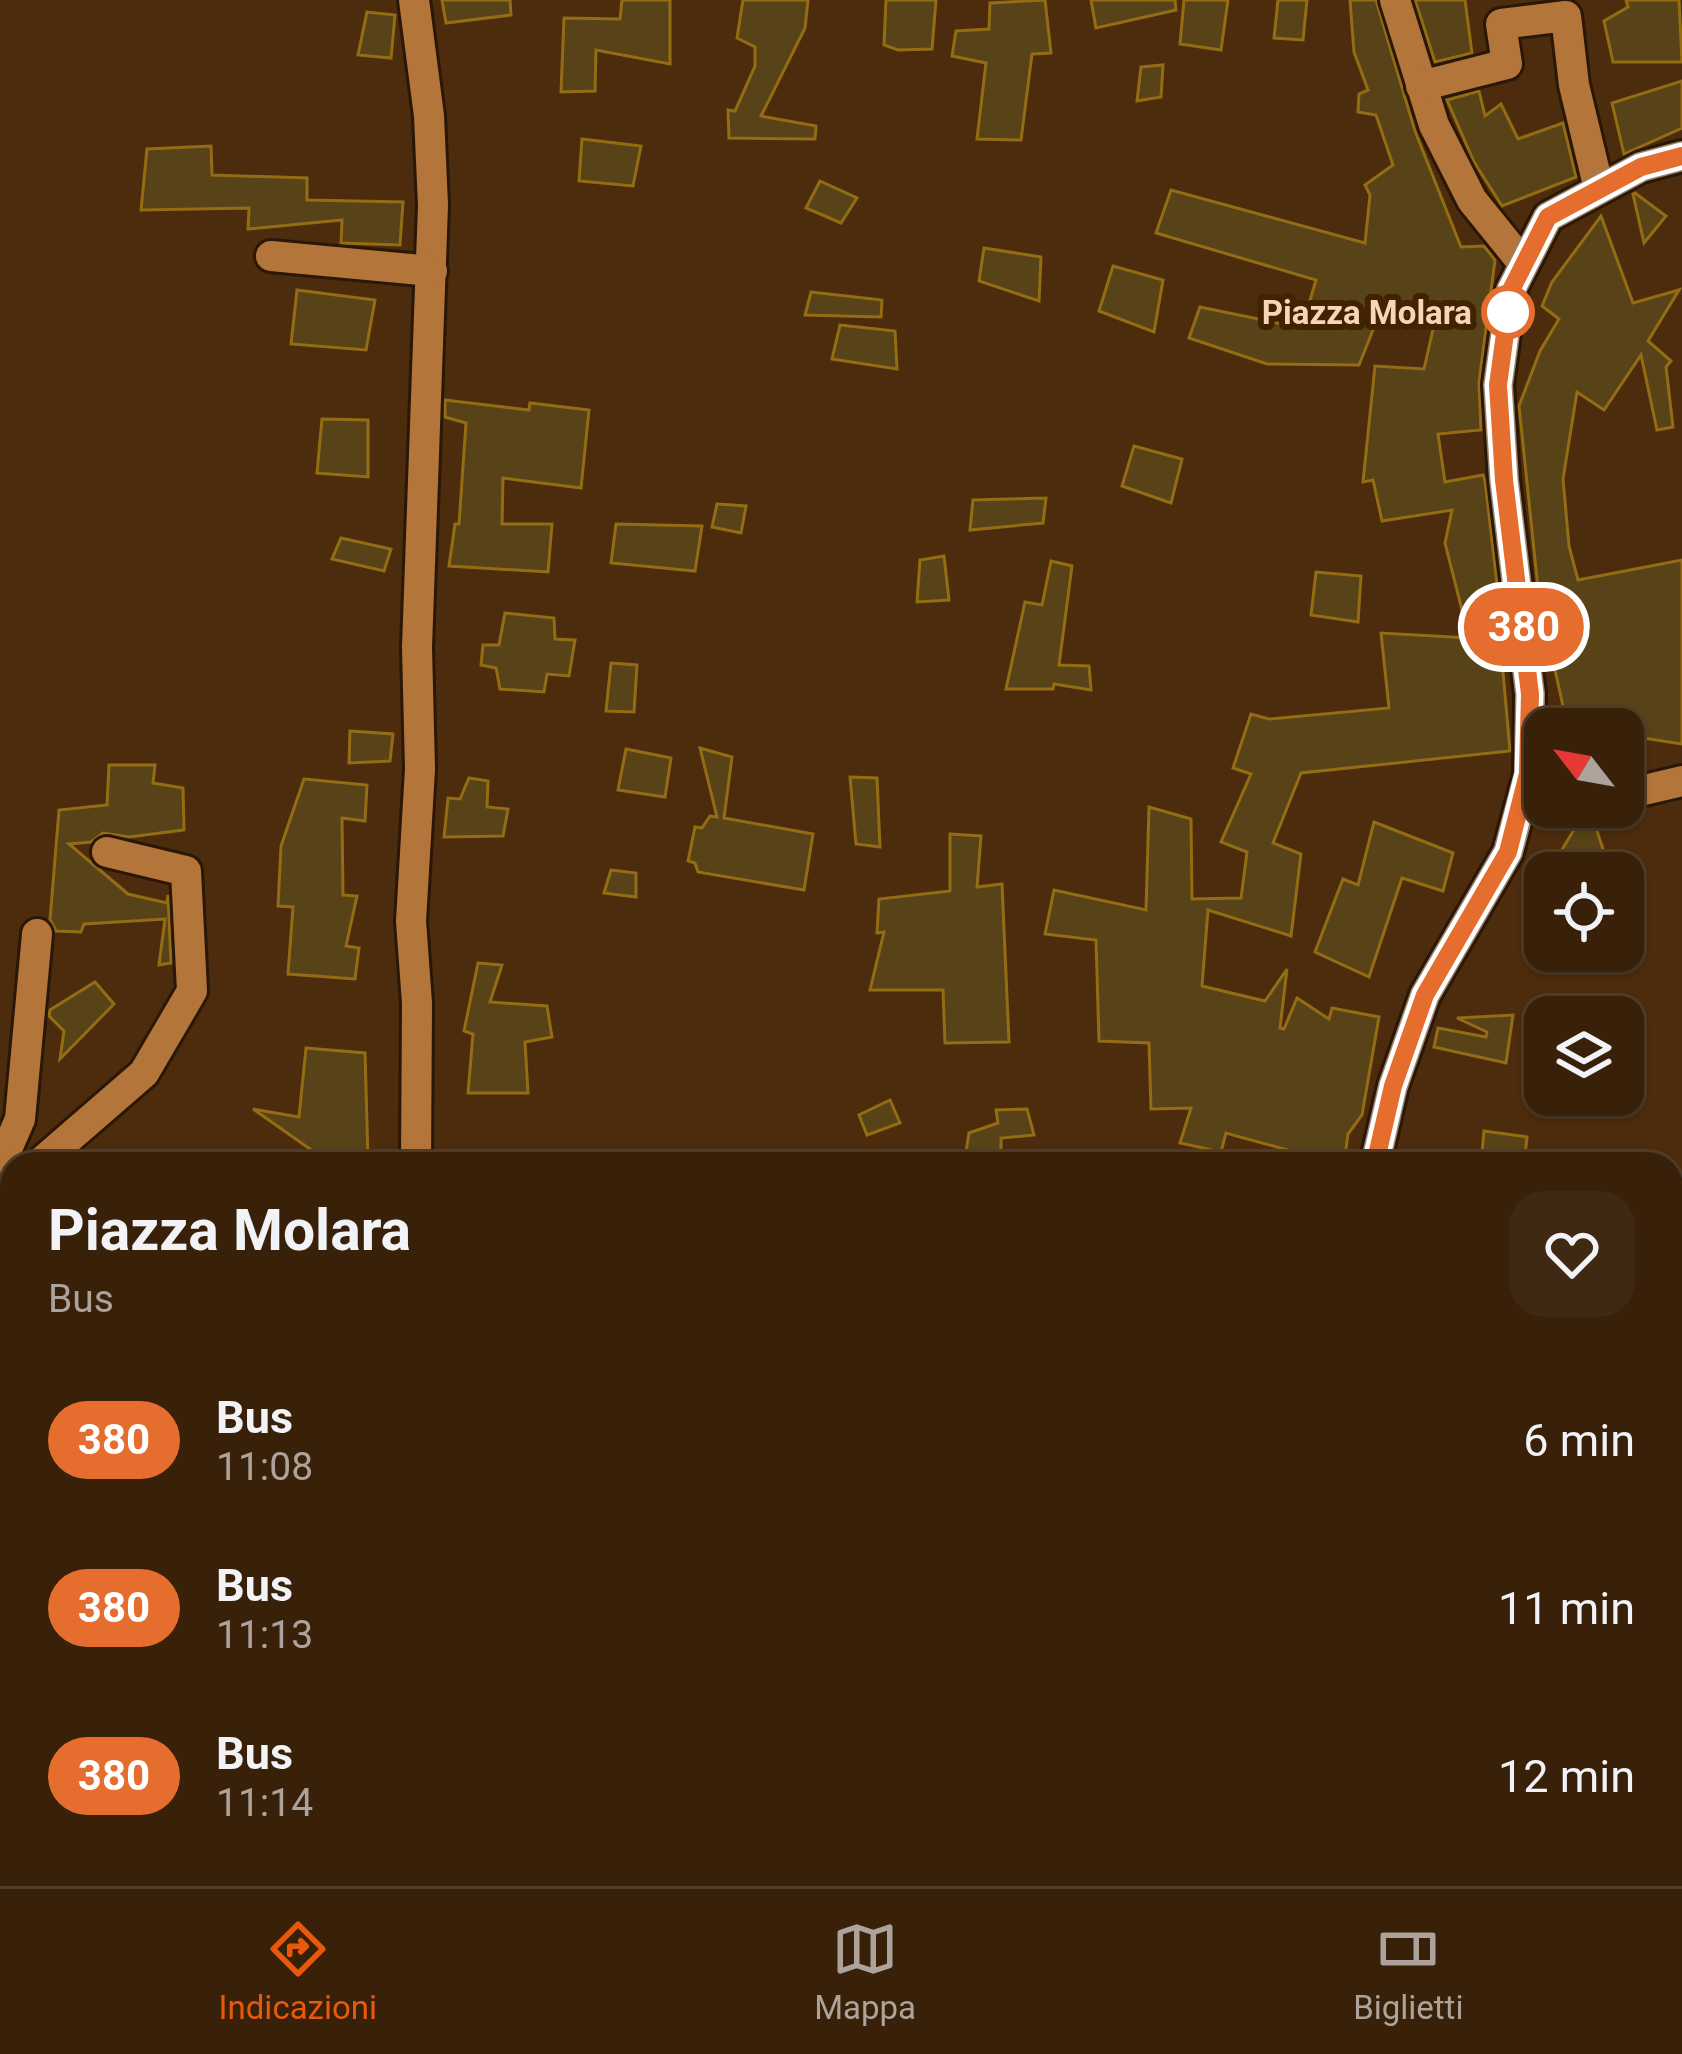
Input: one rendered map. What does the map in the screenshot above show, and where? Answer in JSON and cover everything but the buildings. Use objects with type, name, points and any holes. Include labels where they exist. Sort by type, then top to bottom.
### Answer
[{"type":"street","points":[[414,0],[430,116],[432,272],[417,647],[420,769],[411,921],[417,1004],[416,1152]]},
{"type":"street","points":[[1395,0],[1434,125],[1472,200],[1522,262]]},
{"type":"street","points":[[1420,86],[1507,64],[1501,24],[1566,16],[1574,85],[1599,189]]},
{"type":"street","points":[[1532,708],[1504,480],[1498,385],[1511,290],[1548,217],[1641,167],[1682,156]]},
{"type":"street","points":[[271,256],[432,272]]},
{"type":"street","points":[[1644,791],[1682,781]]},
{"type":"street","points":[[1378,1152],[1393,1086],[1425,995],[1508,852],[1524,790]]},
{"type":"street","points":[[53,1152],[144,1073],[192,991],[186,871],[107,853]]},
{"type":"street","points":[[6,1152],[20,1120],[37,934]]},
{"type":"bus line","name":"380","points":[[1378,1152],[1393,1086],[1425,995],[1508,852],[1528,774],[1530,694],[1504,480],[1498,385],[1511,290],[1548,217],[1641,167],[1682,156]]},
{"type":"place","name":"Piazza Molara","points":[[1508,312]]}]
